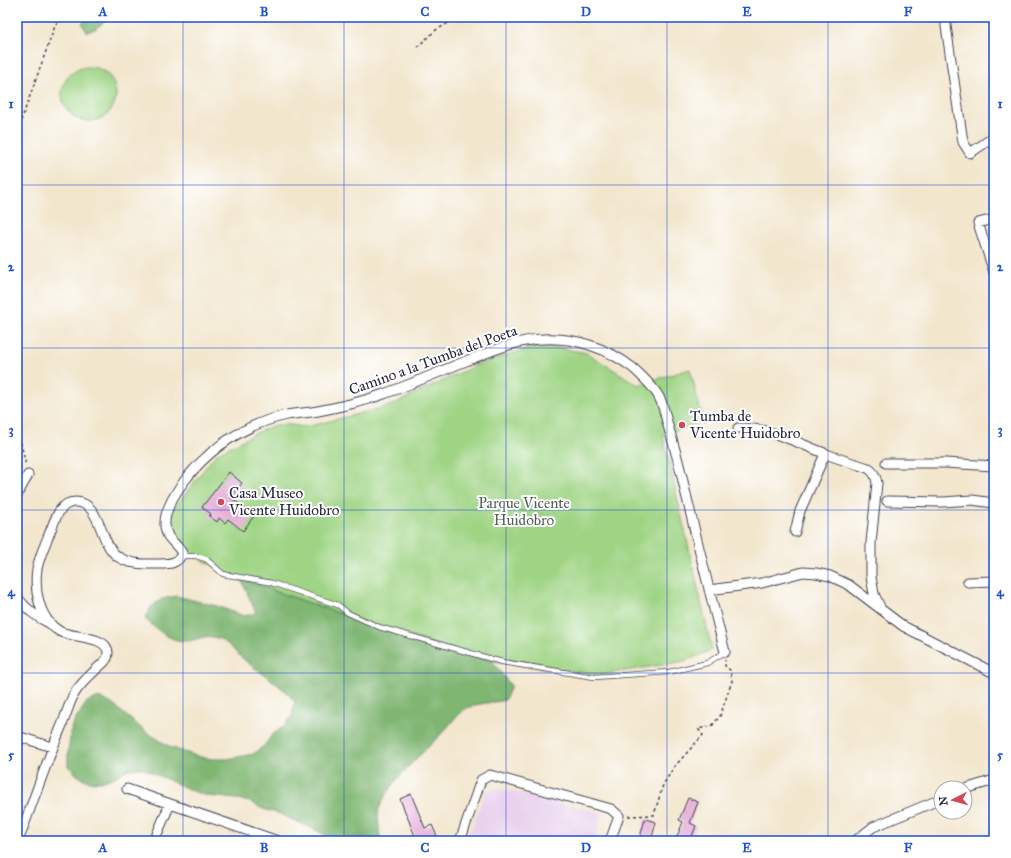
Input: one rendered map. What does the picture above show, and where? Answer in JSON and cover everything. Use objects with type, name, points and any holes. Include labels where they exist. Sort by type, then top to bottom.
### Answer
[{"type":"street","points":[[946,17],[946,26],[963,142],[970,153],[994,137]]},
{"type":"street","points":[[994,218],[978,223],[994,272]]},
{"type":"street","name":"Camino a la Tumba del Poeta","points":[[181,556],[182,553],[177,545],[168,536],[166,529],[166,514],[168,507],[182,484],[200,463],[210,453],[233,437],[258,424],[280,417],[329,409],[380,395],[505,346],[529,340],[560,339],[590,345],[613,355],[644,378],[660,398],[680,466],[725,652]]},
{"type":"street","points":[[738,428],[754,428],[769,432],[825,454],[868,468],[872,471],[877,479],[871,543],[871,577],[874,594],[885,612]]},
{"type":"street","points":[[795,532],[800,511],[825,454]]},
{"type":"street","points":[[886,462],[994,466]]},
{"type":"street","points":[[17,495],[28,475]]},
{"type":"street","points":[[888,501],[943,502],[972,500],[994,504]]},
{"type":"street","points":[[49,623],[40,603],[37,585],[37,568],[45,544],[60,509],[70,502],[79,502],[88,505],[94,512],[110,549],[120,558],[137,564],[168,564],[174,563],[181,556]]},
{"type":"street","points":[[709,590],[762,583],[803,572],[830,576],[849,585],[903,626],[994,673]]},
{"type":"street","points":[[968,582],[994,581]]},
{"type":"street","points":[[17,597],[28,610],[38,618],[49,623],[65,634],[101,642],[106,647],[108,654],[104,661],[88,676],[75,694],[52,747],[18,841]]},
{"type":"street","points":[[17,736],[52,747]]},
{"type":"street","points":[[460,841],[481,780],[490,775],[611,809],[619,816],[610,841]]},
{"type":"street","points":[[973,787],[994,780]]},
{"type":"street","points":[[127,789],[278,841]]},
{"type":"street","points":[[855,841],[873,827],[933,802]]},
{"type":"street","points":[[154,841],[170,804]]},
{"type":"lane","points":[[181,556],[196,556],[206,559],[223,574],[272,583],[338,605],[348,613],[379,627],[502,662],[594,677],[669,672],[707,663],[725,652]]},
{"type":"path","points":[[17,132],[55,26],[62,17]]},
{"type":"path","points":[[417,47],[436,30],[458,17]]},
{"type":"path","points":[[17,425],[28,475]]},
{"type":"path","points":[[619,816],[654,815],[663,785],[674,767],[703,735],[698,728],[712,726],[720,716],[732,681],[730,670],[725,666],[725,652]]},
{"type":"shaded area","points":[[497,788],[602,813],[595,841],[467,841],[486,790]]},
{"type":"green space","points":[[87,17],[110,17],[95,29],[87,32],[82,24]]},
{"type":"green space","points":[[84,67],[94,67],[104,71],[112,79],[116,89],[116,99],[112,109],[104,117],[94,121],[84,121],[74,117],[66,109],[62,99],[62,89],[66,79],[74,71]]},
{"type":"green space","name":"Parque Vicente Huidobro","points":[[541,345],[587,353],[638,385],[690,369],[703,421],[663,435],[712,650],[685,661],[600,675],[492,661],[386,630],[241,579],[188,553],[171,527],[169,515],[216,454],[256,433],[275,425],[306,427],[389,406],[481,363]]},
{"type":"green space","points":[[241,579],[386,630],[492,661],[511,686],[505,700],[473,706],[461,712],[407,768],[384,798],[379,809],[378,820],[380,839],[378,841],[335,841],[316,830],[277,813],[263,809],[250,802],[208,796],[195,792],[142,768],[128,769],[117,776],[104,781],[90,782],[78,776],[68,766],[68,752],[72,725],[87,702],[99,697],[112,704],[146,732],[172,748],[200,757],[227,759],[253,754],[264,746],[272,735],[283,727],[292,716],[295,702],[283,689],[248,663],[221,639],[205,637],[179,641],[167,636],[145,619],[151,607],[162,599],[176,596],[217,606],[244,616],[256,613]]},
{"type":"building","name":"Casa Museo Vicente Huidobro","points":[[229,472],[242,483],[231,498],[254,516],[243,531],[228,519],[225,523],[219,518],[217,522],[209,516],[211,514],[202,507]]},
{"type":"building","points":[[411,794],[425,828],[432,825],[437,836],[431,839],[432,841],[417,841],[400,799]]},
{"type":"building","points":[[688,798],[698,802],[690,823],[696,826],[690,841],[675,841],[683,822],[679,820]]},
{"type":"building","points":[[645,819],[656,822],[651,841],[639,841]]},
{"type":"place","name":"Tumba de Vicente Huidobro","points":[[682,425]]},
{"type":"place","name":"Casa Museo Vicente Huidobro","points":[[221,502]]}]
